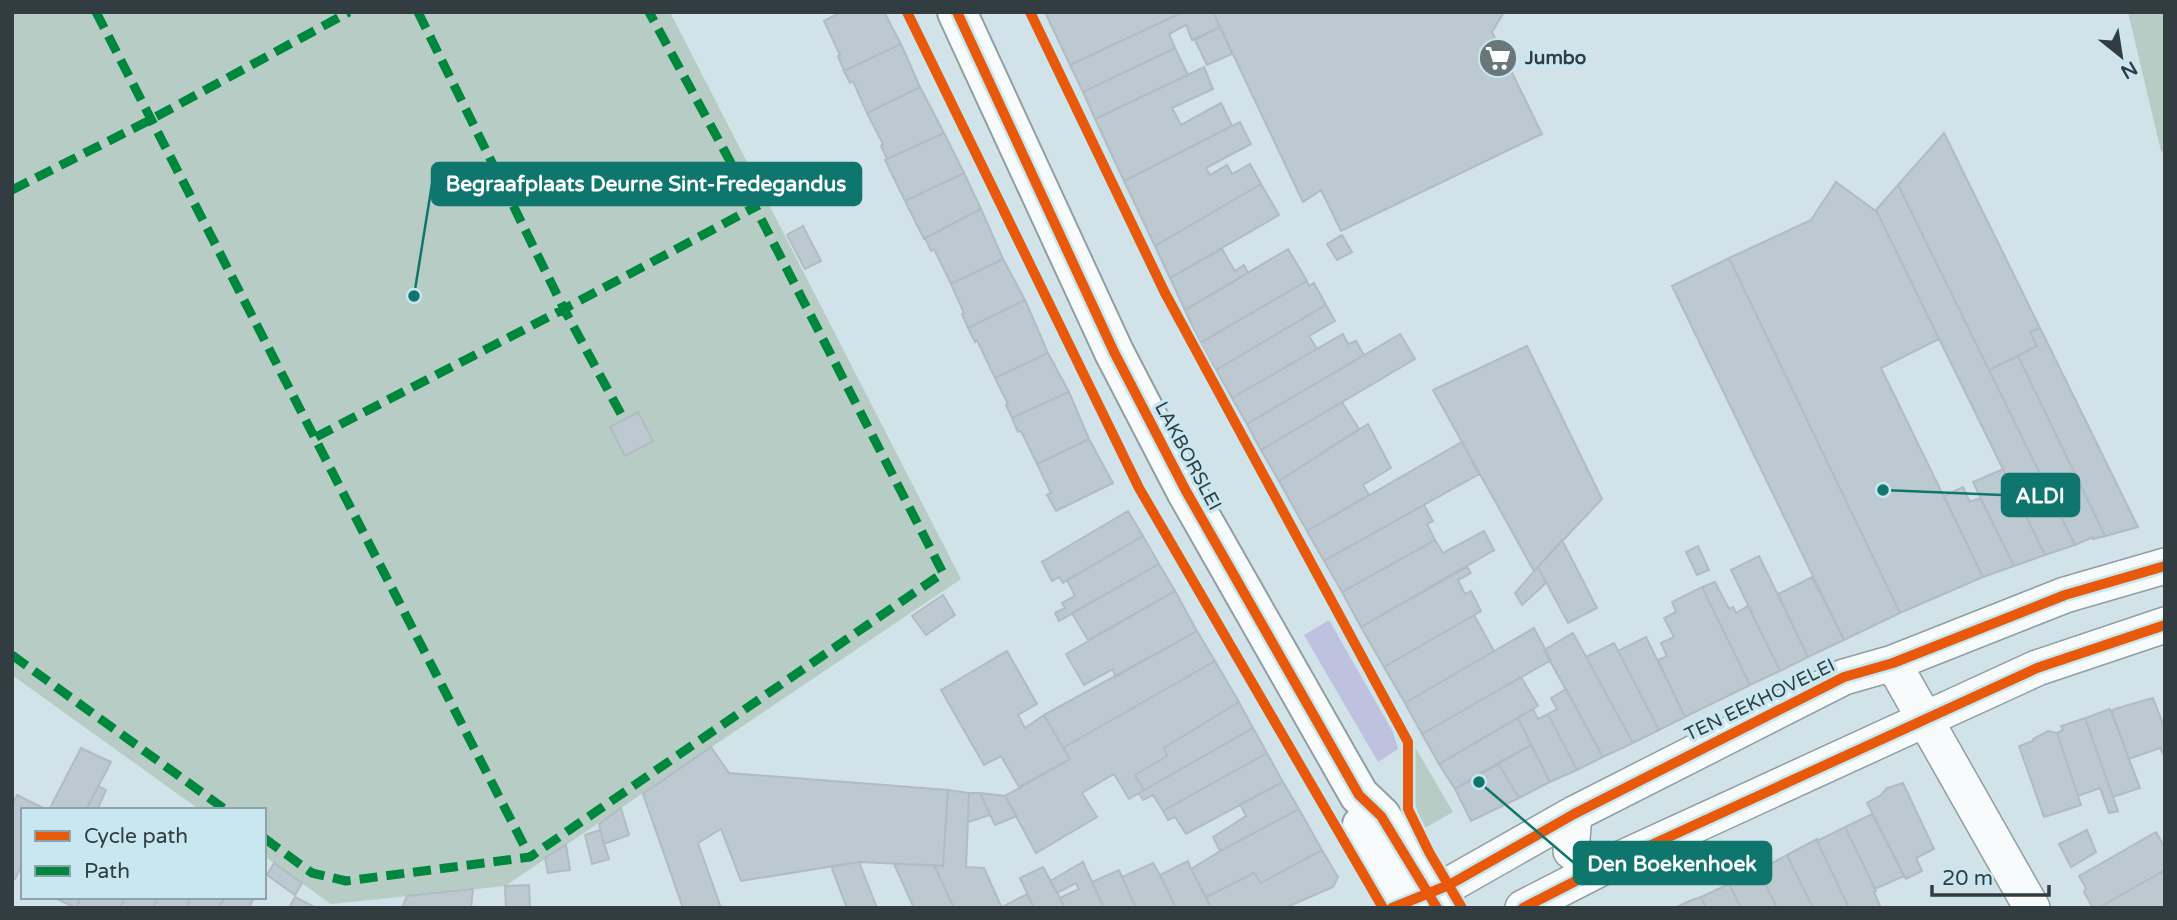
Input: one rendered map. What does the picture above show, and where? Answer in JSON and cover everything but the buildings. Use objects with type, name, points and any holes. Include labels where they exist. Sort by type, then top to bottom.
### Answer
[{"type":"street","name":"LAKBORSLEI","points":[[957,12],[1114,352],[1186,491],[1359,795],[1381,816],[1412,904]]},
{"type":"street","name":"TEN EEKHOVELEI","points":[[1412,904],[1574,814],[1844,677],[1893,663],[2065,595],[2165,566]]},
{"type":"street","points":[[1523,908],[1601,868],[2037,668],[2165,625]]},
{"type":"street","points":[[1893,663],[2032,908]]},
{"type":"street","points":[[1574,814],[1571,851],[1601,868]]},
{"type":"green space","points":[[12,12],[670,12],[961,579],[505,886],[331,904],[266,857],[266,808],[197,808],[12,675]]},
{"type":"green space","points":[[2128,12],[2165,12],[2165,153],[2161,151]]},
{"type":"green space","points":[[1415,747],[1453,812],[1425,828],[1414,797],[1412,779]]},
{"type":"water","points":[[1329,620],[1393,732],[1398,749],[1378,762],[1304,635]]},
{"type":"marked path","points":[[96,12],[530,857]]},
{"type":"marked path","points":[[12,190],[150,120],[349,12]]},
{"type":"marked path","points":[[418,12],[564,309],[621,414]]},
{"type":"marked path","points":[[266,839],[312,873],[346,881],[530,857],[943,573],[755,207],[649,12]]},
{"type":"marked path","points":[[316,437],[755,207]]},
{"type":"marked path","points":[[12,655],[223,808]]},
{"type":"cycle path","points":[[907,12],[1139,488],[1383,908]]},
{"type":"cycle path","points":[[957,12],[1114,352],[1186,491],[1359,795],[1381,816],[1437,908]]},
{"type":"cycle path","points":[[1030,12],[1165,293],[1408,742],[1408,809],[1429,852],[1462,908]]},
{"type":"cycle path","points":[[1392,908],[1449,885],[1574,814],[1844,677],[1893,663],[2065,595],[2165,566]]},
{"type":"cycle path","points":[[1523,908],[1601,868],[2037,668],[2165,625]]},
{"type":"place","name":"Jumbo","points":[[1498,58]]},
{"type":"place","name":"Begraafplaats Deurne Sint-Fredegandus","points":[[414,296]]},
{"type":"place","name":"ALDI","points":[[1883,490]]},
{"type":"place","name":"Den Boekenhoek","points":[[1479,782]]}]
